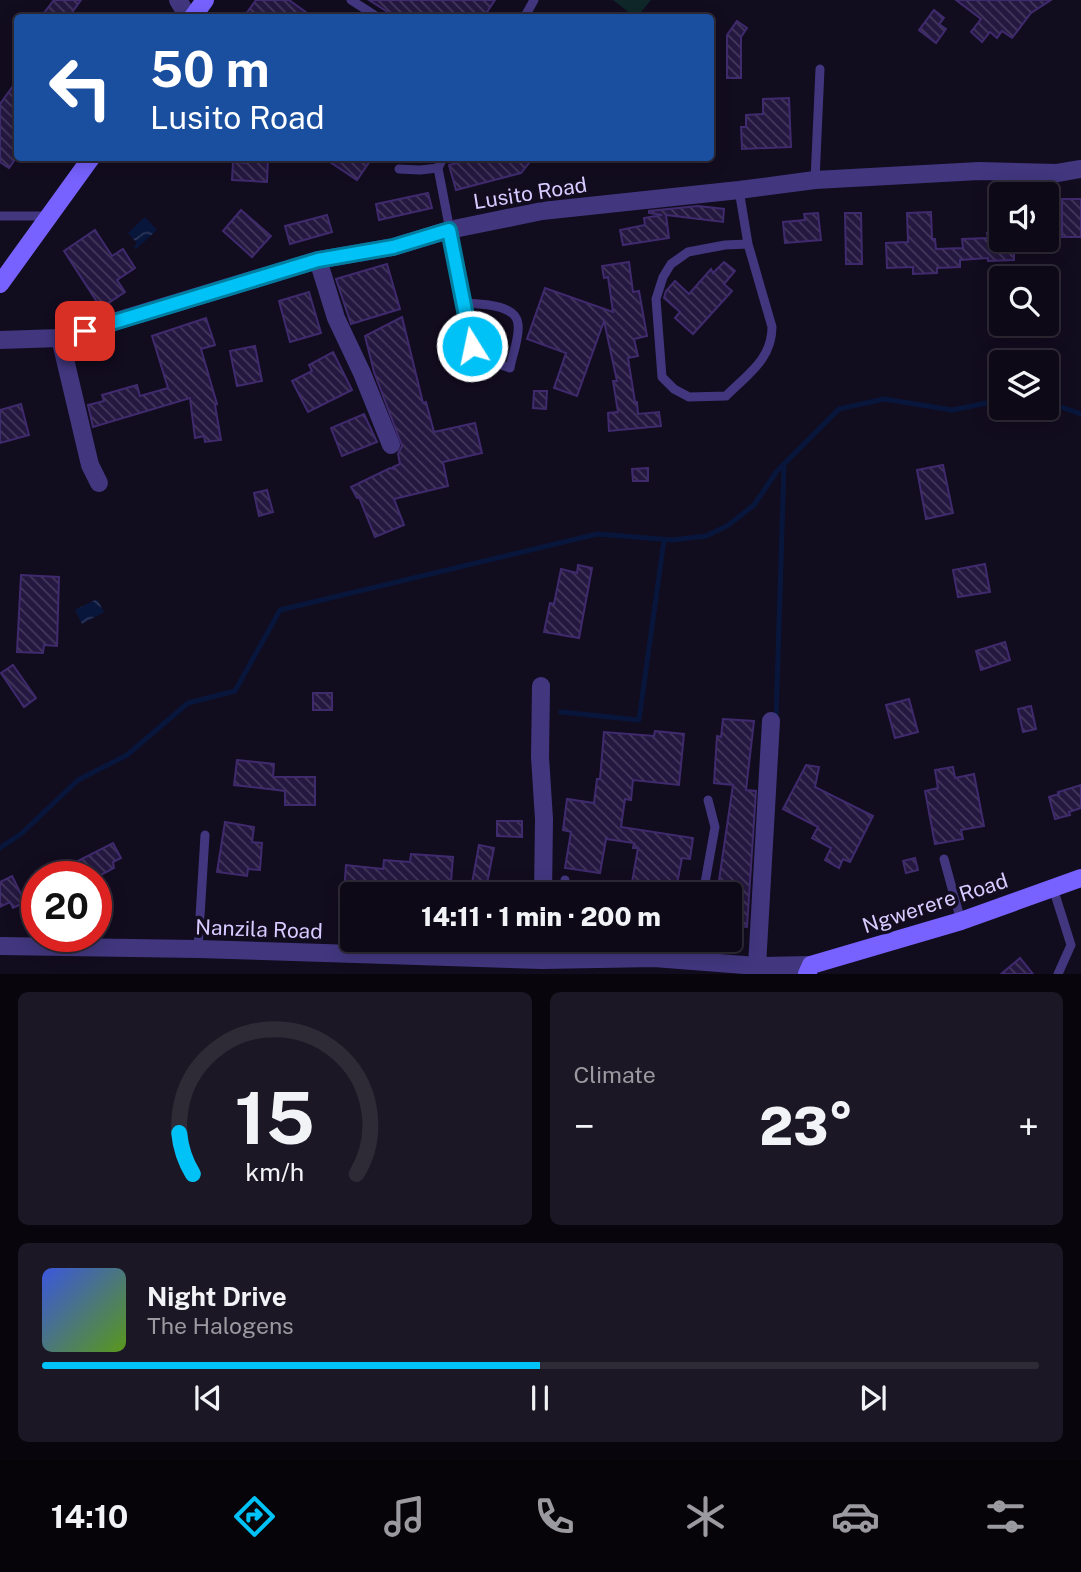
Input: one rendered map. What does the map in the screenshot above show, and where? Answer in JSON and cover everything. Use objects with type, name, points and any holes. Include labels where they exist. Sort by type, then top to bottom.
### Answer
[{"type":"street","points":[[194,14],[205,0]]},
{"type":"street","points":[[0,284],[89,161]]},
{"type":"street","name":"Lusito Road","points":[[0,340],[60,338],[318,260],[393,247],[449,230],[541,211],[815,180],[979,171],[1057,173],[1081,169]]},
{"type":"street","points":[[318,260],[336,318],[391,445]]},
{"type":"street","points":[[60,338],[90,465],[99,483]]},
{"type":"street","points":[[541,687],[543,882]]},
{"type":"street","points":[[757,967],[771,721]]},
{"type":"street","name":"Ngwerere Road","points":[[809,969],[961,921],[1081,878]]},
{"type":"street","name":"Nanzila Road","points":[[0,946],[340,948]]},
{"type":"street","name":"Nanzila Road","points":[[437,952],[549,960],[654,958],[809,969]]},
{"type":"street","points":[[546,952],[549,960]]},
{"type":"lane","points":[[351,0],[373,14]]},
{"type":"lane","points":[[815,180],[820,69]]},
{"type":"lane","points":[[442,161],[438,168],[472,346],[484,359],[510,368],[519,325],[516,317],[498,307],[465,303]]},
{"type":"lane","points":[[398,169],[438,168]]},
{"type":"lane","points":[[739,190],[748,244],[772,327],[772,341],[768,353],[726,396],[689,397],[674,389],[662,377],[656,299],[663,276],[671,264],[688,252],[748,244]]},
{"type":"lane","points":[[0,216],[49,216]]},
{"type":"lane","points":[[704,882],[715,827],[708,800]]},
{"type":"lane","points":[[198,949],[205,835]]},
{"type":"lane","points":[[944,859],[961,921]]},
{"type":"lane","points":[[1053,888],[1071,945],[1058,974]]},
{"type":"lane","points":[[549,960],[553,952]]},
{"type":"lane","points":[[679,952],[679,960]]},
{"type":"green space","points":[[613,0],[651,0],[639,14],[631,14]]},
{"type":"water","points":[[145,217],[157,230],[136,249],[134,247],[137,243],[128,233]]},
{"type":"water","points":[[97,599],[104,612],[82,624],[75,610]]},
{"type":"building","points":[[54,0],[81,0],[71,14],[43,14]]},
{"type":"building","points":[[256,0],[289,0],[308,14],[246,14]]},
{"type":"building","points":[[369,0],[495,0],[486,14],[391,14]]},
{"type":"building","points":[[956,0],[1051,0],[1031,13],[1012,38],[1002,31],[997,38],[990,32],[982,42],[971,32],[981,19]]},
{"type":"building","points":[[934,10],[944,18],[939,24],[946,29],[936,43],[919,30]]},
{"type":"building","points":[[737,21],[747,28],[741,37],[741,78],[727,78],[727,35]]},
{"type":"building","points":[[14,85],[14,161],[9,168],[0,162],[0,104]]},
{"type":"building","points":[[789,98],[791,147],[742,149],[741,127],[746,127],[746,115],[763,114],[763,99]]},
{"type":"building","points":[[268,161],[267,182],[232,180],[233,162]]},
{"type":"building","points":[[328,161],[370,161],[357,180]]},
{"type":"building","points":[[464,161],[531,161],[521,173],[456,190],[449,165]]},
{"type":"building","points":[[428,193],[432,208],[379,220],[376,204]]},
{"type":"building","points":[[1062,199],[1081,199],[1081,237],[1062,237]]},
{"type":"building","points":[[698,206],[724,209],[723,222],[666,215],[669,238],[623,245],[620,230],[645,225],[644,218],[662,215],[649,211]]},
{"type":"building","points":[[241,210],[271,236],[252,257],[223,231]]},
{"type":"building","points":[[931,212],[932,239],[935,239],[936,249],[963,248],[962,239],[988,238],[989,233],[989,252],[1014,252],[1014,260],[960,260],[960,267],[937,268],[937,273],[913,274],[913,267],[887,268],[886,243],[908,242],[907,213]]},
{"type":"building","points":[[818,213],[821,240],[785,243],[783,222],[805,220],[804,214]]},
{"type":"building","points":[[845,213],[861,213],[862,264],[846,264]]},
{"type":"building","points":[[327,215],[332,232],[290,244],[285,226]]},
{"type":"building","points":[[95,230],[112,256],[123,249],[135,268],[117,280],[125,292],[101,308],[64,251]]},
{"type":"building","points":[[629,262],[633,292],[639,291],[647,336],[634,339],[638,356],[628,358],[635,402],[638,414],[659,412],[661,426],[609,431],[608,413],[618,412],[613,381],[617,381],[604,321],[577,396],[554,388],[566,353],[527,339],[545,288],[613,312],[608,277],[604,278],[602,266]]},
{"type":"building","points":[[724,262],[735,271],[724,284],[732,291],[693,334],[675,318],[680,312],[664,298],[666,291],[675,281],[689,294],[711,269],[713,273]]},
{"type":"building","points":[[387,264],[400,309],[351,324],[336,279]]},
{"type":"building","points":[[309,292],[321,333],[290,342],[279,301]]},
{"type":"building","points":[[402,317],[423,403],[426,402],[434,432],[475,423],[482,453],[443,462],[448,486],[394,499],[404,525],[375,537],[359,497],[357,498],[351,487],[390,468],[394,469],[393,467],[400,464],[398,454],[402,446],[374,372],[365,336]]},
{"type":"building","points":[[206,318],[215,345],[201,349],[217,404],[221,440],[205,442],[204,436],[195,438],[190,398],[93,427],[88,405],[104,401],[102,395],[137,385],[140,396],[168,388],[152,336]]},
{"type":"building","points":[[255,346],[262,381],[237,386],[230,351]]},
{"type":"building","points":[[333,352],[352,390],[308,412],[292,381],[312,371],[309,365]]},
{"type":"building","points":[[534,391],[547,391],[546,409],[533,408]]},
{"type":"building","points":[[21,404],[29,435],[0,443],[0,410]]},
{"type":"building","points":[[364,414],[377,442],[342,456],[331,428]]},
{"type":"building","points":[[943,465],[953,513],[926,519],[917,470]]},
{"type":"building","points":[[648,468],[648,481],[633,481],[632,469]]},
{"type":"building","points":[[267,490],[273,512],[259,516],[254,493]]},
{"type":"building","points":[[985,564],[990,592],[958,597],[953,570]]},
{"type":"building","points":[[578,565],[592,568],[579,638],[544,632],[550,603],[554,604],[561,569],[577,573]]},
{"type":"building","points":[[21,575],[59,577],[57,646],[44,645],[43,653],[17,652]]},
{"type":"building","points":[[1005,642],[1010,660],[981,670],[976,651]]},
{"type":"building","points":[[13,665],[36,698],[24,707],[1,673]]},
{"type":"building","points":[[313,693],[332,693],[332,710],[313,710]]},
{"type":"building","points":[[909,699],[918,732],[895,738],[886,705]]},
{"type":"building","points":[[1031,706],[1036,729],[1023,732],[1018,709]]},
{"type":"building","points":[[723,719],[754,721],[746,790],[756,791],[747,927],[742,926],[742,882],[719,882],[733,785],[714,783],[717,736],[721,737]]},
{"type":"building","points":[[655,731],[684,734],[679,785],[633,780],[631,800],[625,799],[621,827],[693,838],[690,859],[682,858],[677,882],[632,882],[638,848],[633,848],[634,843],[606,839],[600,873],[565,868],[571,832],[563,830],[567,799],[594,803],[597,779],[600,779],[604,732],[654,736]]},
{"type":"building","points":[[237,760],[274,764],[273,777],[315,777],[315,805],[285,805],[285,791],[234,785]]},
{"type":"building","points":[[806,765],[819,767],[815,787],[873,816],[850,862],[843,859],[839,868],[825,860],[831,848],[812,838],[818,827],[783,809]]},
{"type":"building","points":[[953,767],[955,778],[974,774],[984,826],[961,830],[963,839],[935,844],[925,791],[938,788],[935,770]]},
{"type":"building","points":[[1081,785],[1081,808],[1069,812],[1070,815],[1055,819],[1049,797]]},
{"type":"building","points":[[497,821],[522,821],[522,837],[497,836]]},
{"type":"building","points":[[225,822],[254,827],[252,842],[262,843],[260,870],[248,869],[247,876],[217,872]]},
{"type":"building","points":[[113,843],[121,858],[113,862],[112,869],[112,861],[78,861]]},
{"type":"building","points":[[479,845],[494,848],[487,882],[472,882]]},
{"type":"building","points":[[411,854],[453,857],[451,882],[345,882],[346,865],[383,869],[384,860],[410,862]]},
{"type":"building","points":[[915,858],[918,870],[906,873],[903,861]]},
{"type":"building","points":[[12,876],[21,894],[21,904],[13,908],[10,902],[0,907],[0,882]]},
{"type":"building","points":[[1020,958],[1033,974],[1001,974]]},
{"type":"waterway","points":[[0,848],[22,833],[78,780],[127,755],[188,703],[235,691],[280,610],[597,534],[672,540],[706,536],[727,526],[754,505],[777,471],[839,409],[884,399],[952,410],[989,402]]},
{"type":"waterway","points":[[1059,406],[1081,414]]},
{"type":"waterway","points":[[776,721],[784,465]]},
{"type":"waterway","points":[[561,712],[639,720],[664,540]]},
{"type":"route","points":[[85,331],[318,260],[393,247],[449,230],[472,346]]}]
